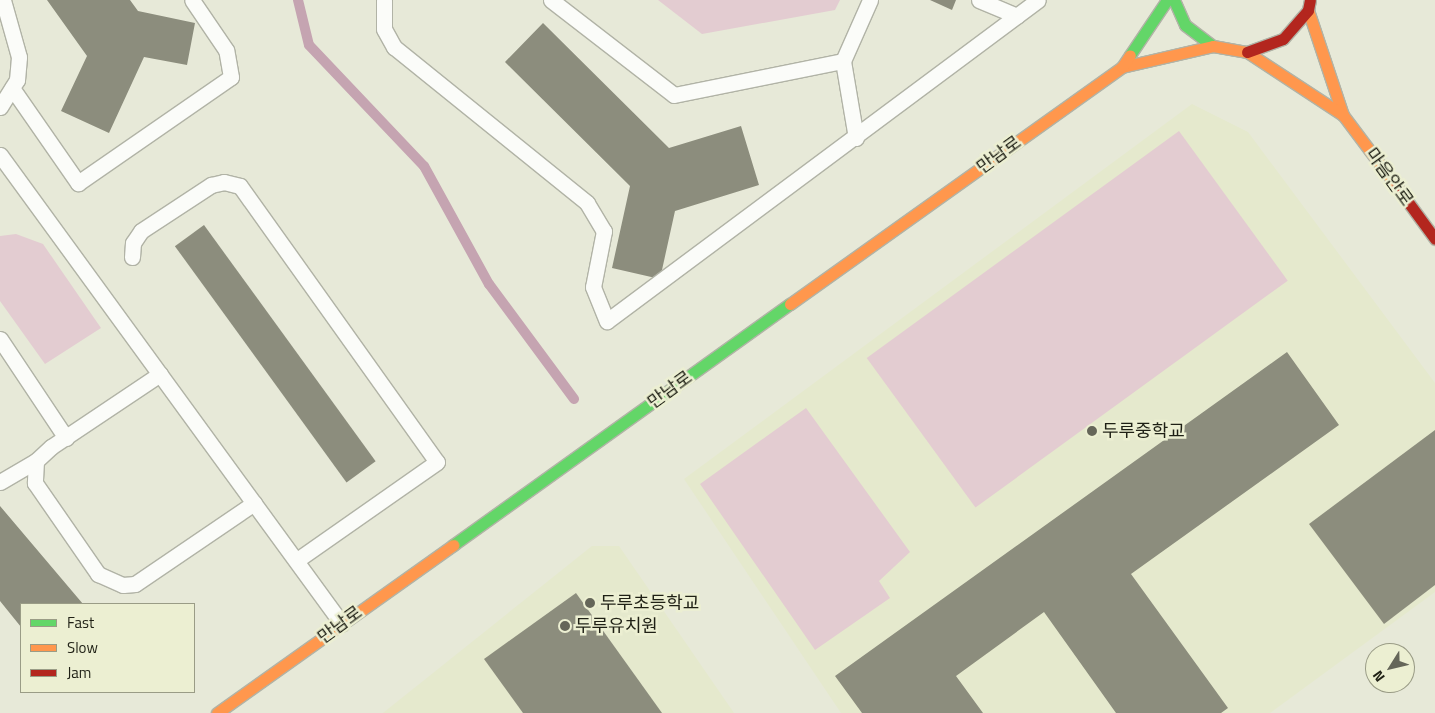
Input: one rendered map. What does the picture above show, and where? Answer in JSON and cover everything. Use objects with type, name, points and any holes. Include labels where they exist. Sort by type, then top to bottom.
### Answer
[{"type":"street","points":[[1122,67],[1167,0]]},
{"type":"street","points":[[1174,0],[1185,25],[1213,46]]},
{"type":"street","points":[[1246,52],[1283,39],[1309,5]]},
{"type":"street","points":[[1309,5],[1344,115]]},
{"type":"street","points":[[1122,67],[1213,46],[1246,52],[1344,115]]},
{"type":"street","name":"만남로","points":[[217,713],[1122,67]]},
{"type":"street","name":"마음안로","points":[[1344,115],[1435,240]]},
{"type":"lane","points":[[0,107],[17,80],[19,58],[3,0]]},
{"type":"lane","points":[[12,88],[78,183],[231,77],[226,50],[192,0]]},
{"type":"lane","points":[[384,0],[384,29],[394,47],[587,203],[604,231],[592,287],[607,321],[856,138],[1038,0]]},
{"type":"lane","points":[[551,0],[674,95],[842,62]]},
{"type":"lane","points":[[856,138],[842,62],[870,0]]},
{"type":"lane","points":[[979,0],[1017,16]]},
{"type":"lane","points":[[0,155],[254,503],[298,560],[342,624]]},
{"type":"lane","points":[[132,257],[133,243],[141,231],[211,185],[224,182],[240,186],[437,462],[298,560]]},
{"type":"lane","points":[[0,339],[66,438]]},
{"type":"lane","points":[[0,482],[36,462],[66,438],[160,374]]},
{"type":"lane","points":[[36,462],[34,483],[98,574],[124,585],[135,584],[147,577],[254,503]]},
{"type":"shaded area","points":[[658,0],[840,0],[835,10],[702,34]]},
{"type":"shaded area","name":"두루중학교","points":[[1192,104],[1248,132],[1435,383],[1435,592],[1270,713],[841,713],[684,479]]},
{"type":"shaded area","points":[[1179,131],[1288,281],[975,508],[867,358]]},
{"type":"shaded area","points":[[16,234],[43,244],[101,328],[45,364],[0,301],[0,236]]},
{"type":"shaded area","points":[[806,408],[910,552],[879,581],[890,598],[815,650],[700,484]]},
{"type":"shaded area","name":"두루초등학교","points":[[592,546],[619,546],[734,713],[383,713]]},
{"type":"building","points":[[47,0],[130,0],[138,11],[195,23],[187,65],[144,57],[109,133],[61,111],[87,56]]},
{"type":"building","points":[[930,0],[956,0],[952,10]]},
{"type":"building","points":[[543,23],[669,148],[741,126],[759,185],[675,211],[660,279],[612,268],[630,186],[505,62]]},
{"type":"building","points":[[204,225],[376,461],[347,482],[175,246]]},
{"type":"building","name":"두루중학교","points":[[1287,352],[1339,425],[1131,574],[1228,708],[1221,713],[1116,713],[1044,612],[956,676],[983,713],[862,713],[835,676]]},
{"type":"building","points":[[1435,430],[1435,585],[1384,624],[1309,524]]},
{"type":"building","points":[[0,506],[82,603],[20,603],[20,626],[0,601]]},
{"type":"building","name":"두루유치원","points":[[576,593],[662,713],[523,713],[484,659]]},
{"type":"waterway","points":[[298,0],[309,45],[424,166],[489,284],[574,399]]},
{"type":"traffic: fast","points":[[1130,55],[1167,0]]},
{"type":"traffic: fast","points":[[1174,0],[1185,25],[1213,46]]},
{"type":"traffic: fast","points":[[453,545],[790,304]]},
{"type":"traffic: slow","points":[[1308,10],[1343,115],[1397,187]]},
{"type":"traffic: slow","points":[[1122,67],[1213,46],[1247,52],[1343,115]]},
{"type":"traffic: slow","points":[[790,304],[1122,67],[1130,55]]},
{"type":"traffic: slow","points":[[217,713],[453,545]]},
{"type":"traffic: jam","points":[[1247,52],[1283,39],[1308,10],[1310,0]]},
{"type":"traffic: jam","points":[[1397,187],[1435,239]]},
{"type":"place","name":"두루중학교","points":[[1092,431]]},
{"type":"place","name":"두루초등학교","points":[[590,603]]},
{"type":"place","name":"두루유치원","points":[[565,626]]}]
